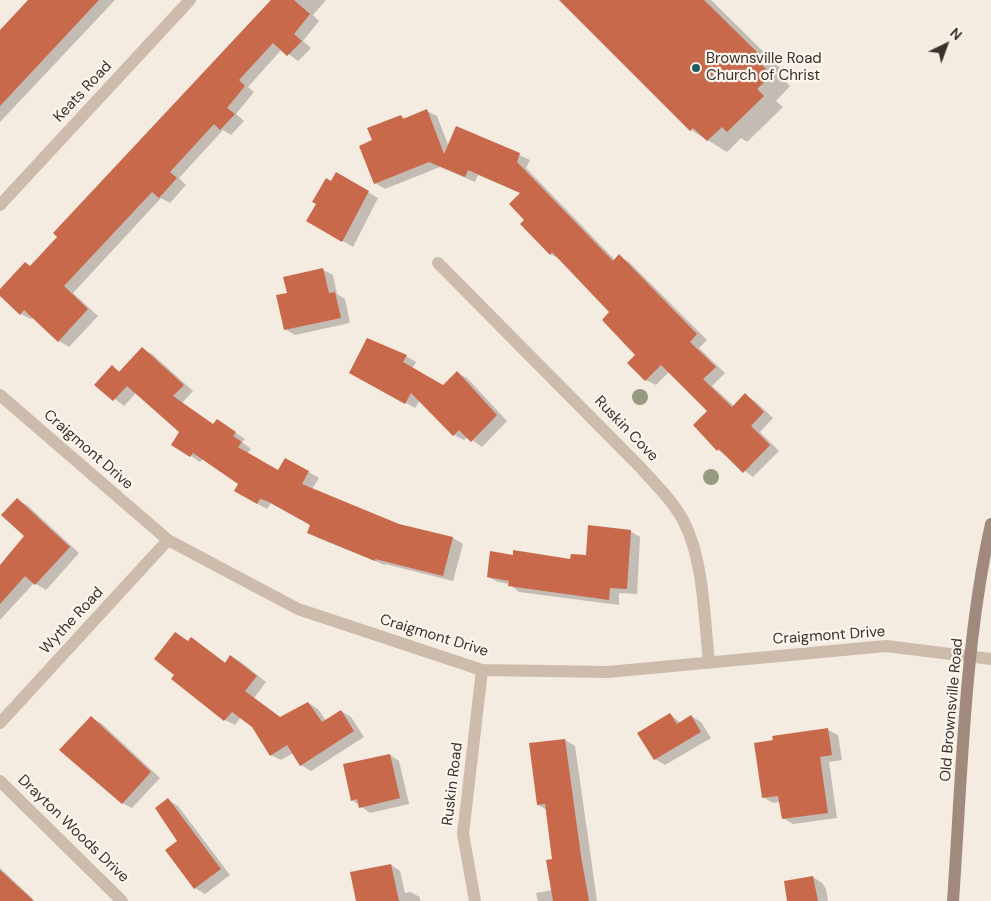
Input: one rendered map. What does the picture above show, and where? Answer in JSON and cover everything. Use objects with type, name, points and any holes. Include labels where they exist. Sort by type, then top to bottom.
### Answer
[{"type":"main road","name":"Old Brownsville Road","points":[[953,901],[971,656],[983,560],[991,524]]},
{"type":"street","name":"Keats Road","points":[[0,205],[190,0]]},
{"type":"street","name":"Ruskin Cove","points":[[438,263],[635,461],[669,500],[684,522],[695,552],[709,662]]},
{"type":"street","name":"Craigmont Drive","points":[[0,396],[168,540],[298,609],[482,670],[608,672],[886,646],[991,659]]},
{"type":"street","name":"Wythe Road","points":[[0,723],[168,540]]},
{"type":"street","name":"Ruskin Road","points":[[475,901],[463,834],[482,670]]},
{"type":"street","name":"Drayton Woods Drive","points":[[0,781],[122,901]]},
{"type":"building","points":[[28,0],[99,0],[0,106],[0,30]]},
{"type":"building","points":[[271,0],[294,0],[310,14],[294,34],[302,41],[287,56],[273,43],[239,80],[245,86],[227,108],[235,114],[220,130],[214,124],[170,172],[177,178],[159,198],[152,192],[64,286],[88,309],[58,342],[24,310],[20,315],[0,296],[0,289],[25,262],[30,266],[57,237],[53,233]]},
{"type":"building","name":"Brownsville Road Church of Christ","points":[[559,0],[704,0],[762,57],[758,61],[772,75],[757,89],[764,96],[727,132],[722,127],[707,141],[693,128],[690,131]]},
{"type":"building","points":[[427,109],[444,154],[456,126],[520,153],[517,162],[613,261],[619,254],[697,334],[690,342],[716,367],[703,379],[732,407],[745,393],[764,412],[751,426],[770,445],[743,473],[719,449],[717,451],[693,425],[707,411],[661,365],[645,381],[627,363],[635,355],[602,320],[609,312],[552,252],[550,255],[520,224],[524,220],[509,204],[520,193],[468,170],[465,177],[429,162],[374,184],[359,146],[372,140],[367,128],[401,115],[403,119]]},
{"type":"building","points":[[336,172],[369,191],[342,242],[306,221],[316,204],[312,202],[326,178],[331,181]]},
{"type":"building","points":[[323,268],[329,293],[335,292],[341,318],[284,330],[276,295],[287,293],[283,277]]},
{"type":"building","points":[[367,338],[407,355],[403,362],[443,385],[457,371],[497,415],[471,442],[459,430],[453,436],[411,393],[405,404],[349,373]]},
{"type":"building","points":[[142,347],[184,385],[173,396],[213,424],[217,419],[236,432],[233,436],[242,442],[238,447],[278,470],[285,458],[309,471],[302,484],[399,524],[453,537],[443,576],[375,559],[375,561],[307,533],[310,525],[267,501],[260,499],[257,504],[234,491],[238,484],[193,453],[190,457],[171,445],[179,432],[127,386],[113,401],[94,385],[112,365],[119,372]]},
{"type":"building","points":[[17,498],[70,547],[35,585],[25,576],[0,604],[0,565],[24,536],[1,515]]},
{"type":"building","points":[[588,525],[631,530],[627,589],[610,588],[609,600],[508,586],[509,581],[487,577],[490,551],[513,555],[513,550],[570,559],[571,554],[586,555]]},
{"type":"building","points":[[175,632],[188,641],[191,637],[225,663],[230,655],[257,676],[245,691],[280,717],[308,702],[322,722],[341,710],[354,731],[300,766],[287,745],[270,756],[252,727],[232,712],[224,721],[171,679],[174,675],[154,659]]},
{"type":"building","points":[[670,713],[677,724],[691,715],[701,732],[654,760],[637,733]]},
{"type":"building","points":[[91,716],[151,772],[122,804],[59,750]]},
{"type":"building","points":[[828,728],[832,755],[820,757],[828,813],[782,819],[778,796],[762,798],[754,743],[773,740],[772,736]]},
{"type":"building","points":[[565,739],[589,901],[553,901],[546,860],[552,859],[545,804],[537,805],[529,743]]},
{"type":"building","points":[[390,754],[400,798],[359,808],[357,799],[351,801],[343,764]]},
{"type":"building","points":[[168,798],[221,869],[194,889],[165,850],[177,841],[155,808]]},
{"type":"building","points":[[391,864],[399,901],[356,901],[350,872]]},
{"type":"building","points":[[0,870],[34,901],[0,901]]},
{"type":"building","points":[[813,876],[818,901],[787,901],[784,881]]},
{"type":"place","name":"Brownsville Road Church of Christ","points":[[696,68]]}]
